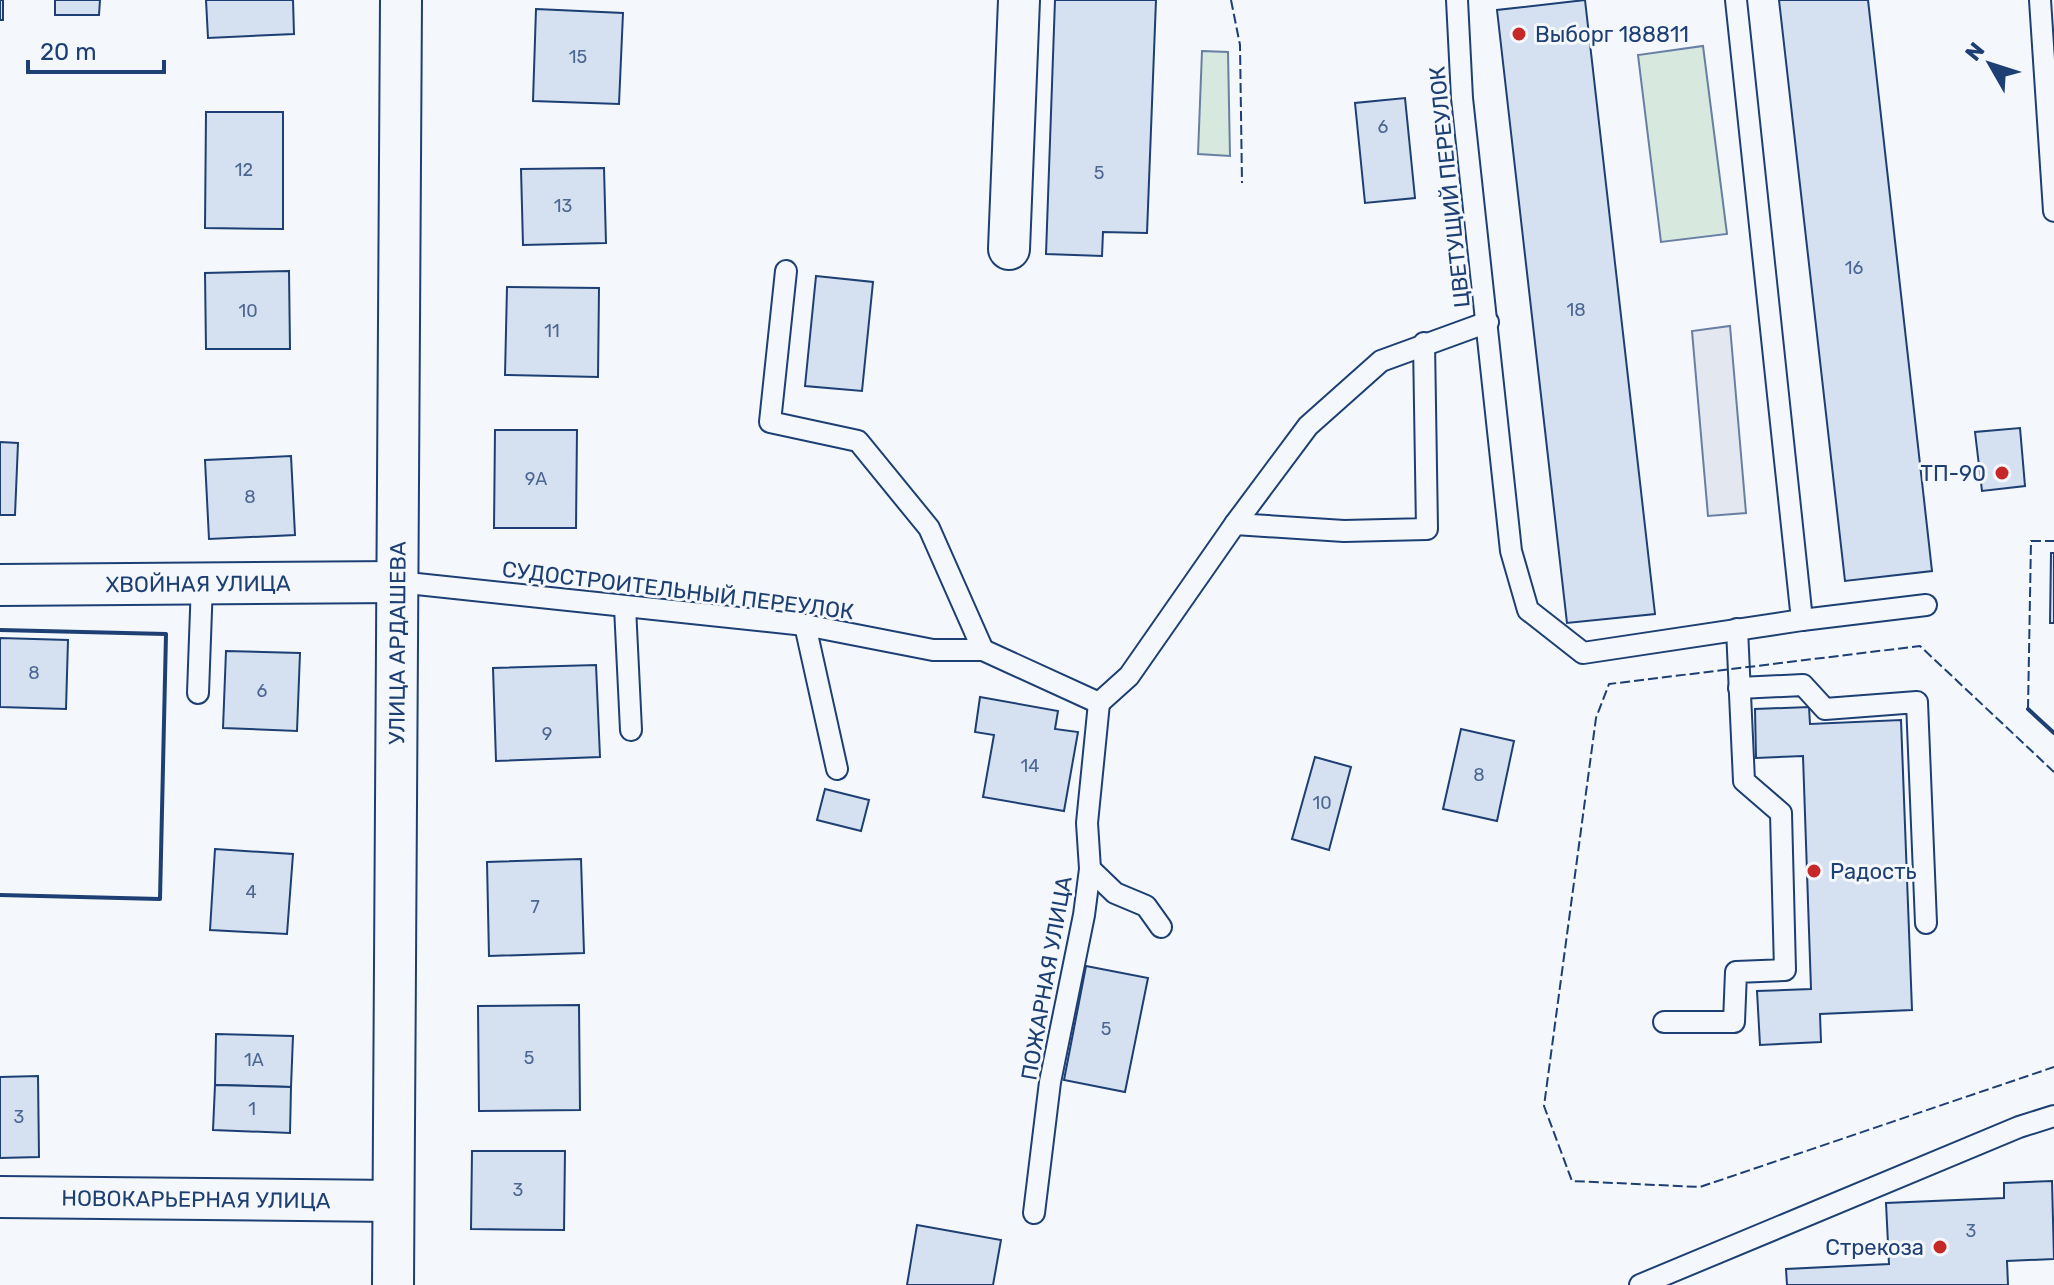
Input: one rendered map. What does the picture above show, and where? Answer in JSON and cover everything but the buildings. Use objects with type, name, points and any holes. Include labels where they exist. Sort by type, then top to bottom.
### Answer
[{"type":"street","name":"УЛИЦА АРДАШЕВА","points":[[393,1285],[401,0]]},
{"type":"street","points":[[1009,249],[1019,0]]},
{"type":"street","name":"ХВОЙНАЯ УЛИЦА","points":[[0,585],[398,582]]},
{"type":"street","name":"НОВОКАРЬЕРНАЯ УЛИЦА","points":[[0,1197],[393,1201]]},
{"type":"lane","name":"ЦВЕТУЩИЙ ПЕРЕУЛОК","points":[[1235,524],[1308,426],[1381,361],[1488,322],[1460,70],[1457,0]]},
{"type":"lane","points":[[1736,0],[1802,620]]},
{"type":"lane","points":[[2040,0],[2054,211]]},
{"type":"lane","points":[[786,271],[770,422],[858,441],[929,528],[983,650]]},
{"type":"lane","points":[[1488,322],[1511,551],[1528,610],[1583,653],[1737,629],[1926,605]]},
{"type":"lane","points":[[1099,703],[1129,676],[1235,524],[1344,531],[1427,529],[1424,343]]},
{"type":"lane","name":"СУДОСТРОИТЕЛЬНЫЙ ПЕРЕУЛОК","points":[[398,582],[805,625],[933,650],[983,650],[1099,703]]},
{"type":"lane","points":[[198,693],[202,583]]},
{"type":"lane","points":[[625,607],[631,730]]},
{"type":"lane","points":[[805,625],[837,769]]},
{"type":"lane","points":[[1664,1022],[1734,1022],[1736,972],[1785,970],[1781,813],[1744,781],[1737,629]]},
{"type":"lane","points":[[1739,688],[1803,685],[1825,709],[1917,702],[1926,923]]},
{"type":"lane","name":"ПОЖАРНАЯ УЛИЦА","points":[[1034,1213],[1050,1082],[1090,869],[1087,823],[1099,703]]},
{"type":"lane","points":[[1090,869],[1115,893],[1146,906],[1161,927]]},
{"type":"lane","points":[[1640,1285],[2019,1127],[2054,1116]]},
{"type":"shaded area","points":[[1703,46],[1727,234],[1661,242],[1638,55]]},
{"type":"shaded area","points":[[1202,51],[1228,52],[1230,156],[1198,154]]},
{"type":"shaded area","points":[[1730,326],[1746,513],[1708,516],[1692,331]]},
{"type":"fence","points":[[1231,0],[1240,45],[1242,183]]},
{"type":"fence","points":[[2028,709],[2031,541],[2054,541]]},
{"type":"fence","points":[[2054,772],[1920,646],[1609,684],[1596,718],[1544,1106],[1572,1181],[1700,1187],[2054,1067]]},
{"type":"wall","points":[[0,630],[166,634],[160,899],[0,895]]},
{"type":"wall","points":[[2028,709],[2054,733]]},
{"type":"place","name":"Выборг 188811","points":[[1519,34]]},
{"type":"place","name":"ТП-90","points":[[2002,473]]},
{"type":"place","name":"Радость","points":[[1814,871]]},
{"type":"place","name":"Стрекоза","points":[[1940,1247]]}]
